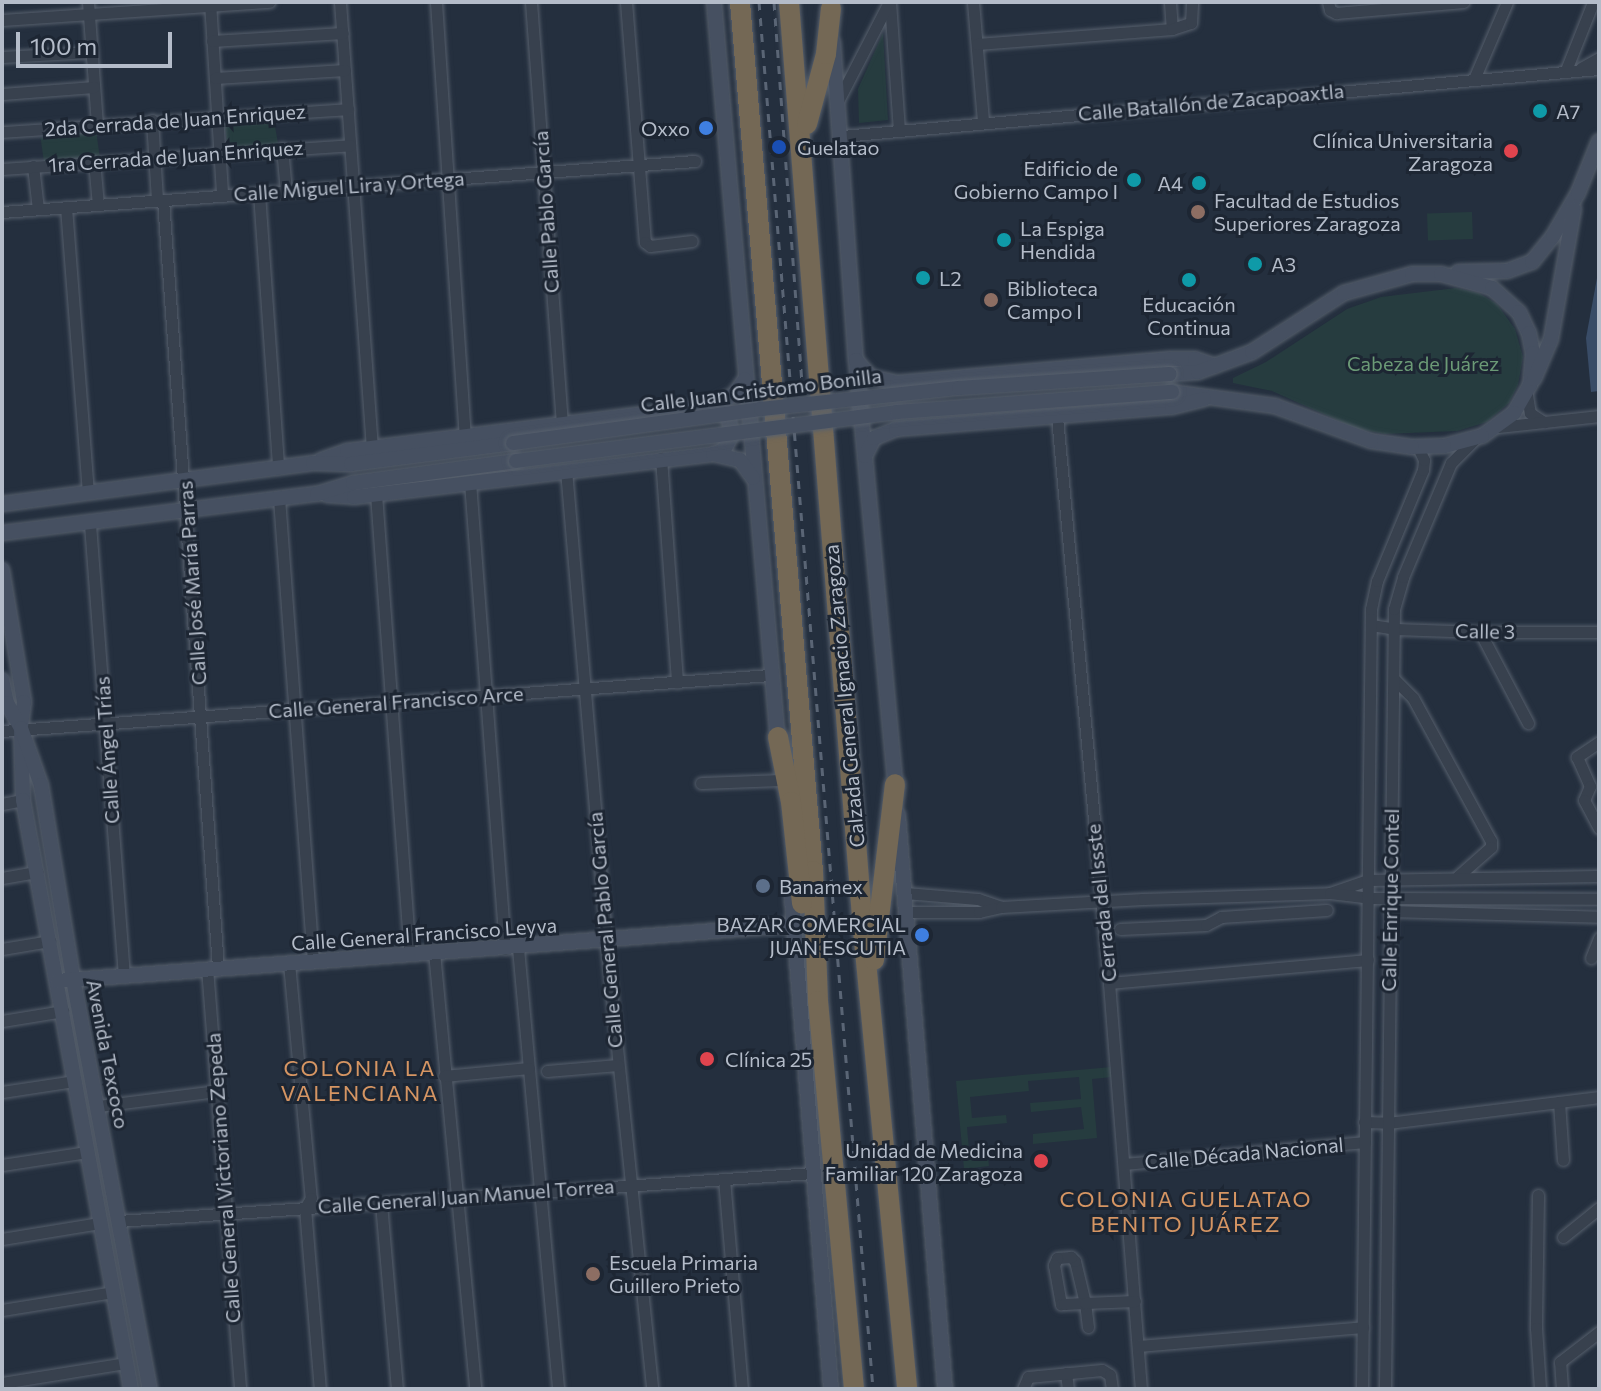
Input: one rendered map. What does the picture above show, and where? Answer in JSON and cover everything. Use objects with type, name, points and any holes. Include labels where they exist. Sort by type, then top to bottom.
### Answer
[{"type":"highway","points":[[740,2],[812,856],[818,1001],[854,1389]]},
{"type":"highway","name":"Calzada General Ignacio Zaragoza","points":[[789,2],[869,1003],[907,1389]]},
{"type":"highway","points":[[802,143],[826,54],[830,5]]},
{"type":"highway","points":[[778,737],[791,802],[811,972],[818,1001]]},
{"type":"highway","points":[[869,1003],[895,784]]},
{"type":"main road","points":[[714,2],[831,1389]]},
{"type":"main road","name":"Calzada General Ignacio Zaragoza","points":[[830,5],[864,461],[907,912],[945,1389]]},
{"type":"main road","points":[[1441,274],[1507,271],[1532,262],[1553,236],[1578,193],[1599,141]]},
{"type":"main road","points":[[1528,390],[1551,339],[1578,193]]},
{"type":"main road","name":"Calle Juan Cristomo Bonilla","points":[[2,504],[313,463],[351,464],[746,411],[959,388],[1170,374],[1215,366],[1261,348],[1356,289],[1400,275],[1441,274],[1486,285],[1513,304],[1523,318],[1532,342],[1528,390],[1498,427],[1457,444],[1418,447],[1359,438],[1275,406],[1172,392],[897,412],[353,483],[317,494]]},
{"type":"main road","name":"Calle Juan Cristomo Bonilla","points":[[856,360],[871,377],[897,383],[1171,359],[1195,359],[1215,366]]},
{"type":"main road","name":"Calle Juan Cristomo Bonilla","points":[[313,463],[347,451],[562,422],[707,407],[728,399],[745,379]]},
{"type":"main road","points":[[864,461],[869,443],[896,429],[880,418],[876,405],[883,390],[897,383]]},
{"type":"main road","name":"Calle Juan Cristomo Bonilla","points":[[896,429],[1172,407],[1216,396]]},
{"type":"main road","points":[[707,407],[724,412],[732,428],[728,445],[713,454]]},
{"type":"main road","name":"Calle Juan Cristomo Bonilla","points":[[2,533],[279,498],[317,494],[354,497],[713,454],[740,460],[752,474],[755,487]]},
{"type":"main road","name":"Avenida Texcoco","points":[[2,570],[24,702],[21,728],[23,800],[131,1389]]},
{"type":"main road","name":"Avenida Texcoco","points":[[2,680],[7,703],[21,728],[41,785],[73,979],[150,1389]]},
{"type":"main road","name":"Calle General Francisco Leyva","points":[[57,981],[794,925]]},
{"type":"street","points":[[2,20],[89,8],[269,2]]},
{"type":"street","points":[[340,2],[372,448]]},
{"type":"street","points":[[436,2],[465,436]]},
{"type":"street","name":"Calle Pablo García","points":[[531,2],[562,422]]},
{"type":"street","points":[[626,2],[638,164],[648,246],[692,241]]},
{"type":"street","points":[[838,101],[890,2]]},
{"type":"street","points":[[890,2],[899,130]]},
{"type":"street","points":[[973,2],[983,121]]},
{"type":"street","points":[[1170,2],[1172,29]]},
{"type":"street","points":[[977,44],[1172,29],[1191,23],[1192,2]]},
{"type":"street","points":[[1328,2],[1333,12],[1354,6],[1464,2]]},
{"type":"street","points":[[1474,79],[1507,2]]},
{"type":"street","points":[[1566,70],[1593,2]]},
{"type":"street","points":[[210,5],[222,195]]},
{"type":"street","points":[[89,8],[97,124]]},
{"type":"street","points":[[212,41],[343,33]]},
{"type":"street","points":[[2,57],[92,52]]},
{"type":"street","name":"Calle Batallón de Zacapoaxtla","points":[[1581,68],[1599,58]]},
{"type":"street","name":"Calle Batallón de Zacapoaxtla","points":[[842,136],[1581,68],[1599,69]]},
{"type":"street","points":[[215,78],[345,70]]},
{"type":"street","points":[[2,94],[94,87]]},
{"type":"street","name":"2da Cerrada de Juan Enriquez","points":[[2,132],[348,109]]},
{"type":"street","name":"Calle José María Parras","points":[[152,120],[202,718],[212,967]]},
{"type":"street","name":"1ra Cerrada de Juan Enriquez","points":[[2,169],[350,145]]},
{"type":"street","points":[[282,148],[286,191]]},
{"type":"street","points":[[94,161],[98,205]]},
{"type":"street","name":"Calle Miguel Lira y Ortega","points":[[2,212],[695,161]]},
{"type":"street","points":[[33,166],[38,209]]},
{"type":"street","points":[[259,193],[278,468]]},
{"type":"street","points":[[66,207],[88,492]]},
{"type":"street","points":[[1528,390],[1530,413],[1544,422]]},
{"type":"street","points":[[1498,427],[1599,416]]},
{"type":"street","name":"Cerrada del Issste","points":[[1057,417],[1109,983],[1141,1389]]},
{"type":"street","name":"Calle Enrique Contel","points":[[1385,1389],[1394,609],[1399,588],[1451,463],[1482,436]]},
{"type":"street","name":"Calle Enrique Contel","points":[[1362,1389],[1371,625],[1377,581],[1423,470],[1424,460],[1418,447]]},
{"type":"street","points":[[661,458],[677,682]]},
{"type":"street","name":"Calle General Pablo García","points":[[566,470],[606,941],[652,1389]]},
{"type":"street","points":[[470,482],[511,948],[529,1068],[558,1389]]},
{"type":"street","points":[[376,494],[410,954]]},
{"type":"street","points":[[279,498],[313,961]]},
{"type":"street","name":"Calle Ángel Trías","points":[[90,524],[124,975]]},
{"type":"street","name":"Calle 3","points":[[1371,625],[1395,629],[1480,632],[1599,632]]},
{"type":"street","points":[[1480,632],[1528,723]]},
{"type":"street","name":"Calle General Francisco Arce","points":[[2,731],[771,675]]},
{"type":"street","points":[[1395,680],[1413,698],[1491,841],[1491,847],[1458,876]]},
{"type":"street","points":[[1599,742],[1577,757],[1590,786],[1584,800],[1599,828]]},
{"type":"street","points":[[701,783],[782,780]]},
{"type":"street","points":[[2,804],[23,800]]},
{"type":"street","points":[[2,878],[37,872]]},
{"type":"street","points":[[1330,893],[1368,880],[1458,876],[1599,876]]},
{"type":"street","points":[[1576,877],[1577,898]]},
{"type":"street","points":[[905,893],[978,899],[1001,907]]},
{"type":"street","points":[[907,912],[979,912],[1001,907],[1330,893],[1368,898],[1599,899]]},
{"type":"street","points":[[1219,897],[1221,917]]},
{"type":"street","points":[[1499,897],[1508,915]]},
{"type":"street","points":[[1120,929],[1206,925],[1221,917],[1327,910]]},
{"type":"street","points":[[1389,911],[1599,917]]},
{"type":"street","points":[[1591,958],[1599,938]]},
{"type":"street","points":[[2,949],[50,941]]},
{"type":"street","points":[[434,952],[455,1186],[460,1197],[475,1389]]},
{"type":"street","points":[[1109,983],[1368,960]]},
{"type":"street","points":[[289,963],[311,1198],[305,1208],[320,1389]]},
{"type":"street","name":"Calle General Victoriano Zepeda","points":[[212,967],[225,1212],[240,1389]]},
{"type":"street","points":[[2,1021],[63,1011]]},
{"type":"street","points":[[547,1071],[618,1065]]},
{"type":"street","points":[[444,1076],[529,1068]]},
{"type":"street","points":[[2,1092],[75,1081]]},
{"type":"street","points":[[98,1106],[217,1091]]},
{"type":"street","name":"Calle Década Nacional","points":[[1364,1122],[1388,1123],[1599,1097]]},
{"type":"street","points":[[1559,1102],[1563,1160]]},
{"type":"street","name":"Calle Década Nacional","points":[[1124,1164],[1365,1142]]},
{"type":"street","points":[[2,1165],[87,1152]]},
{"type":"street","name":"Calle General Juan Manuel Torrea","points":[[119,1221],[813,1173]]},
{"type":"street","points":[[724,1179],[742,1389]]},
{"type":"street","points":[[1538,1195],[1536,1328],[1540,1389]]},
{"type":"street","points":[[381,1203],[397,1389]]},
{"type":"street","points":[[1563,1237],[1599,1208]]},
{"type":"street","points":[[2,1239],[100,1223]]},
{"type":"street","points":[[2,1310],[113,1292]]},
{"type":"street","points":[[1088,1327],[1085,1303],[1135,1301]]},
{"type":"street","points":[[1138,1346],[1363,1327]]},
{"type":"street","points":[[1562,1389],[1560,1362],[1599,1332]]},
{"type":"street","points":[[2,1383],[126,1363]]},
{"type":"street","points":[[1023,1389],[1028,1377],[1105,1371],[1112,1389]]},
{"type":"street","points":[[1066,1373],[1068,1389]]},
{"type":"green space","points":[[883,33],[888,120],[859,123],[858,89]]},
{"type":"green space","points":[[273,115],[278,144],[229,152],[224,124]]},
{"type":"green space","points":[[96,130],[100,157],[44,165],[41,138]]},
{"type":"green space","points":[[1472,212],[1473,239],[1428,241],[1427,214]]},
{"type":"green space","name":"Cabeza de Juárez","points":[[1456,288],[1479,293],[1497,304],[1515,329],[1523,357],[1518,385],[1509,403],[1487,422],[1457,431],[1385,434],[1357,429],[1272,391],[1233,383],[1233,378],[1266,362],[1347,309],[1381,297]]},
{"type":"green space","points":[[1112,1067],[1113,1077],[1092,1079],[1097,1138],[1033,1144],[1033,1134],[1084,1129],[1081,1107],[1031,1112],[1030,1103],[1081,1099],[1079,1077],[1028,1081],[1029,1091],[970,1097],[972,1118],[1006,1115],[1007,1123],[967,1127],[969,1150],[987,1148],[989,1166],[964,1169],[956,1081]]},
{"type":"water","points":[[1599,267],[1599,391],[1591,392],[1586,338]]},
{"type":"railway","points":[[759,2],[873,1389]]},
{"type":"railway","points":[[774,2],[805,420]]},
{"type":"place","name":"A7","points":[[1540,111]]},
{"type":"place","name":"Oxxo","points":[[706,128]]},
{"type":"place","name":"Guelatao","points":[[779,147]]},
{"type":"place","name":"Clínica Universitaria Zaragoza","points":[[1511,151]]},
{"type":"place","name":"Edificio de Gobierno Campo I","points":[[1134,180]]},
{"type":"place","name":"A4","points":[[1199,183]]},
{"type":"place","name":"Facultad de Estudios Superiores Zaragoza","points":[[1198,212]]},
{"type":"place","name":"La Espiga Hendida","points":[[1004,240]]},
{"type":"place","name":"A3","points":[[1255,264]]},
{"type":"place","name":"L2","points":[[923,278]]},
{"type":"place","name":"Educación Continua","points":[[1189,280]]},
{"type":"place","name":"Biblioteca Campo I","points":[[991,300]]},
{"type":"place","name":"Banamex","points":[[763,886]]},
{"type":"place","name":"BAZAR COMERCIAL JUAN ESCUTIA","points":[[922,935]]},
{"type":"place","name":"Clínica 25","points":[[707,1059]]},
{"type":"place","name":"Unidad de Medicina Familiar 120 Zaragoza","points":[[1041,1161]]},
{"type":"place","name":"Escuela Primaria Guillero Prieto","points":[[593,1274]]},
{"type":"district","name":"COLONIA LA VALENCIANA","points":[[360,1080]]},
{"type":"district","name":"COLONIA GUELATAO BENITO JUÁREZ","points":[[1186,1210]]}]
